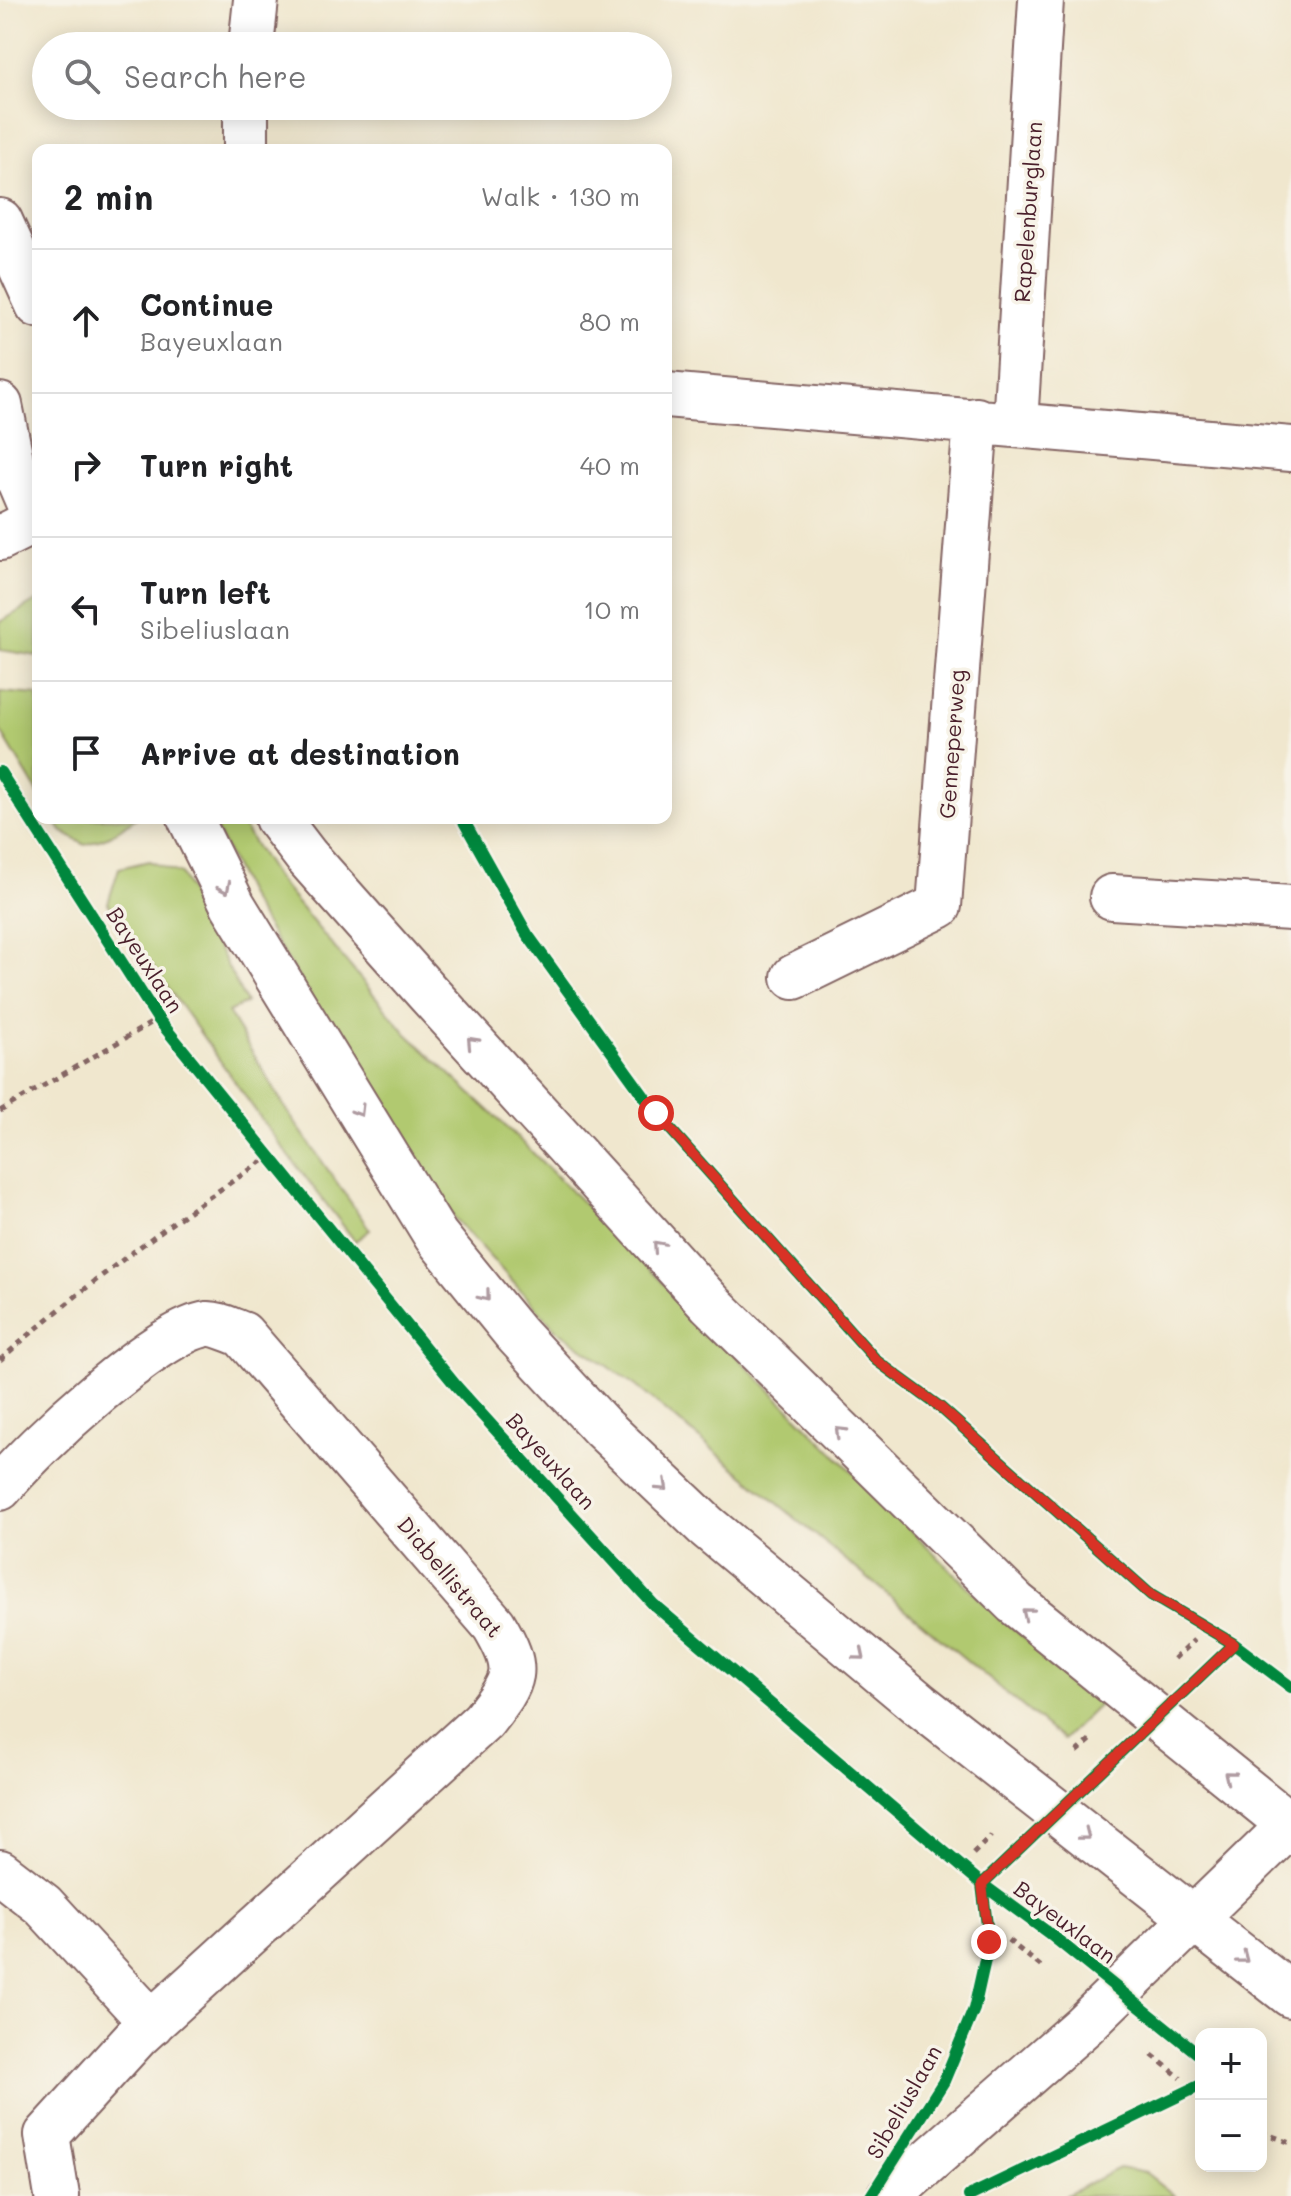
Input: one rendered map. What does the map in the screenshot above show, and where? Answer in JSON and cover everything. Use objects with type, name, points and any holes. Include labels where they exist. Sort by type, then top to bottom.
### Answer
[{"type":"street","points":[[253,32],[256,0]]},
{"type":"street","name":"Rapelenburglaan","points":[[996,422],[1041,0]]},
{"type":"street","points":[[246,120],[246,144]]},
{"type":"street","points":[[0,221],[32,292]]},
{"type":"street","points":[[672,395],[1291,449]]},
{"type":"street","points":[[0,405],[25,512]]},
{"type":"street","name":"Genneperweg","points":[[794,977],[939,906],[996,422]]},
{"type":"street","points":[[193,824],[233,905],[436,1236],[516,1334],[602,1427],[706,1526],[919,1704],[1291,1995]]},
{"type":"street","points":[[282,824],[386,946],[710,1303],[1015,1603],[1291,1825]]},
{"type":"street","points":[[1112,897],[1291,908]]},
{"type":"street","name":"Diabellistraat","points":[[0,1488],[26,1456],[78,1408],[178,1334],[209,1323],[242,1334],[494,1625],[513,1657],[509,1688],[483,1721],[152,2023],[47,2135],[57,2196]]},
{"type":"street","name":"Sibeliuslaan","points":[[889,2196],[1083,2026],[1291,1825]]},
{"type":"street","points":[[0,1872],[43,1905],[152,2023]]},
{"type":"path","points":[[0,1111],[158,1019]]},
{"type":"path","points":[[260,1145],[279,1169]]},
{"type":"path","points":[[0,1360],[76,1292],[182,1214],[269,1157]]},
{"type":"path","points":[[973,1854],[991,1836]]},
{"type":"path","points":[[1008,1940],[1044,1969]]},
{"type":"path","points":[[1152,2055],[1181,2078]]},
{"type":"path","points":[[1267,2134],[1291,2143]]},
{"type":"green space","points":[[32,603],[32,655],[0,650],[0,622]]},
{"type":"green space","points":[[0,692],[32,695],[32,783],[0,730]]},
{"type":"green space","points":[[57,824],[127,824],[110,836],[85,845],[61,831]]},
{"type":"green space","points":[[214,824],[242,824],[276,878],[406,1033],[514,1134],[980,1599],[1100,1704],[1063,1740],[636,1386],[556,1329],[456,1220],[367,1089],[249,898]]},
{"type":"green space","points":[[149,861],[181,874],[246,1003],[228,1012],[289,1114],[370,1230],[355,1241],[269,1130],[108,903],[119,868]]},
{"type":"green space","points":[[1119,2168],[1146,2173],[1175,2196],[1065,2196]]},
{"type":"cycle path","name":"Bayeuxlaan","points":[[0,772],[32,822]]},
{"type":"cycle path","name":"Bayeuxlaan","points":[[33,824],[158,1019],[457,1387],[653,1604],[982,1884],[1050,1934],[1195,2051]]},
{"type":"cycle path","points":[[465,824],[527,934],[656,1113],[877,1361],[940,1407],[1151,1595],[1234,1644],[1291,1687]]},
{"type":"cycle path","points":[[871,2196],[944,2081],[974,2009],[989,1942],[982,1884],[1234,1644]]},
{"type":"cycle path","points":[[969,2196],[1195,2088]]},
{"type":"route","points":[[656,1113],[877,1361],[940,1407],[1151,1595],[1234,1644],[982,1884],[989,1942]]}]
